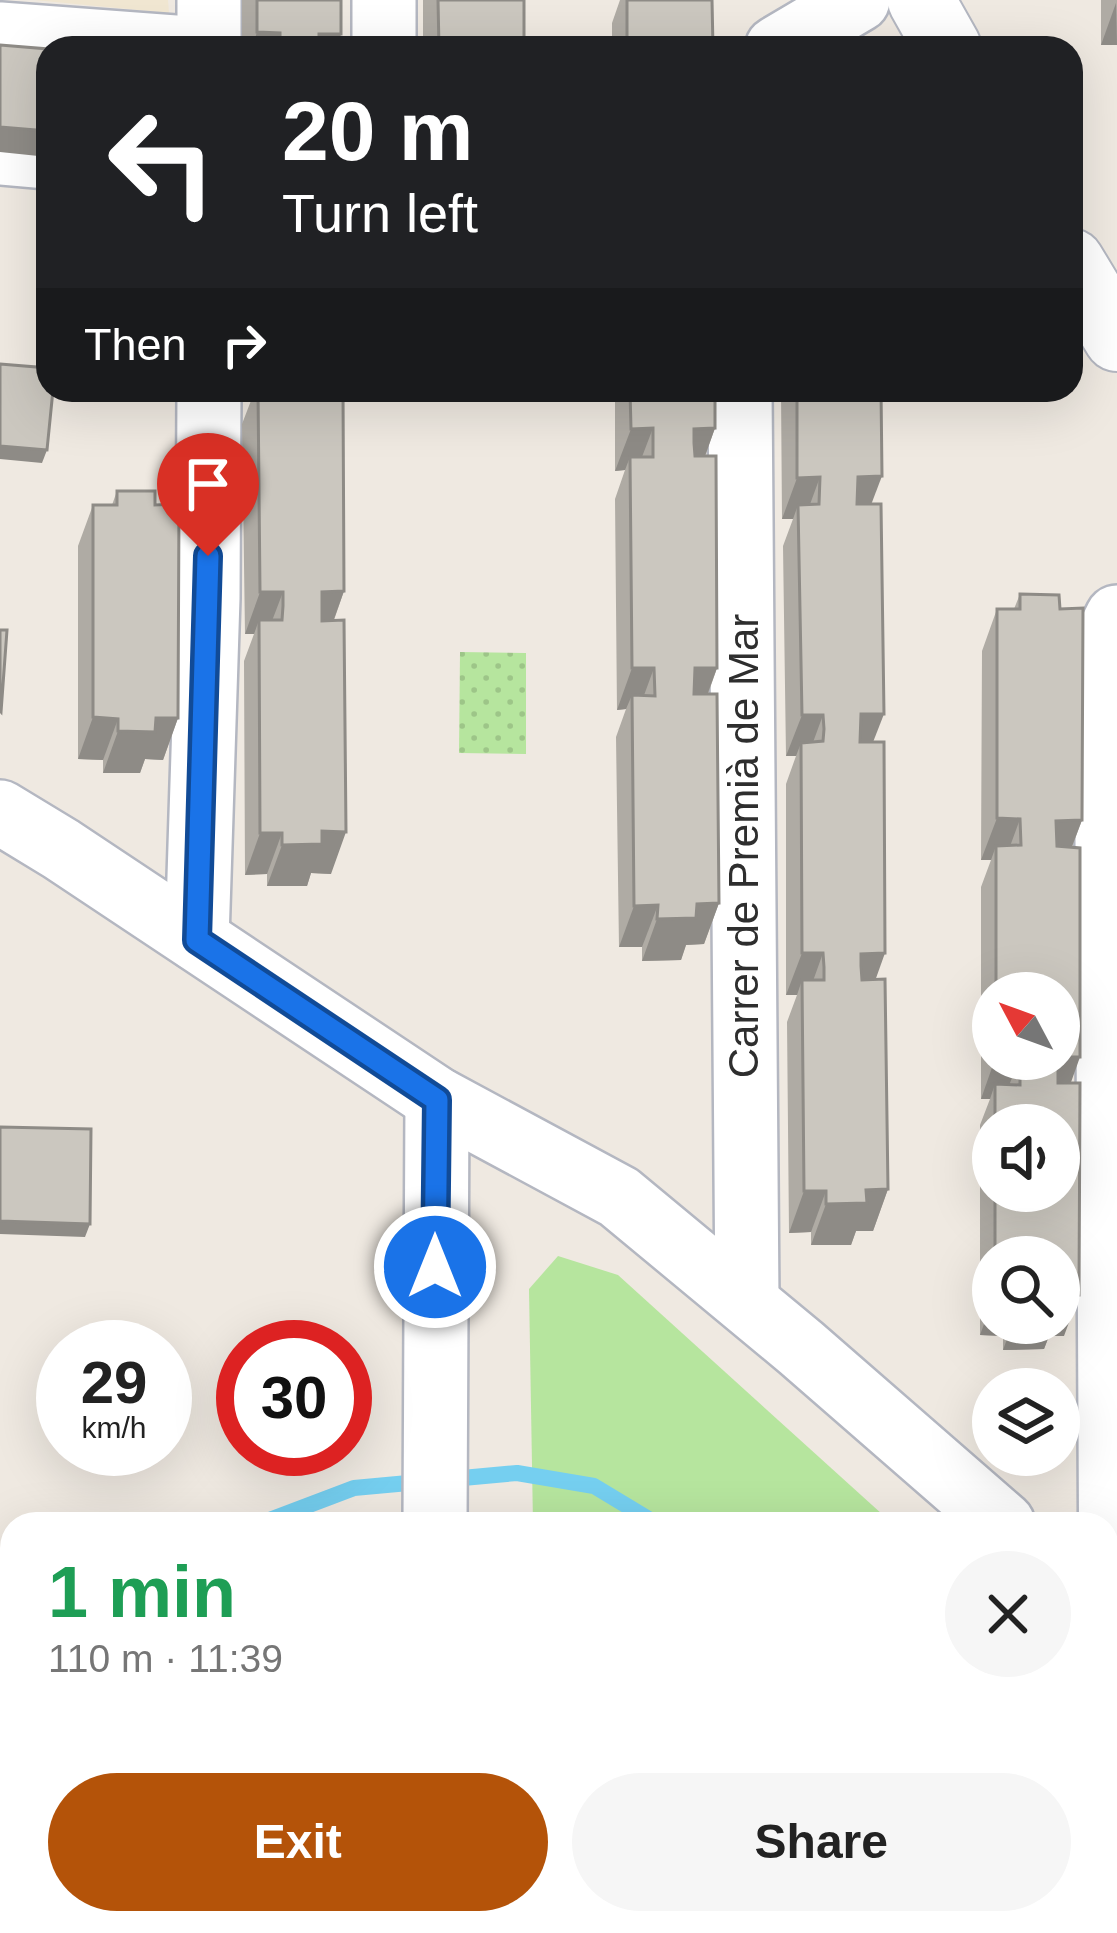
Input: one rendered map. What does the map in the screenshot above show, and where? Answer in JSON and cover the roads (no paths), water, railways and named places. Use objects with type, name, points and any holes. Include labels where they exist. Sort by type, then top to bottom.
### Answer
[{"type":"street","points":[[208,0],[209,36]]},
{"type":"street","points":[[383,36],[384,0]]},
{"type":"street","points":[[797,36],[857,0]]},
{"type":"street","points":[[921,0],[941,36]]},
{"type":"street","points":[[0,34],[36,37]]},
{"type":"street","points":[[0,153],[36,156]]},
{"type":"street","points":[[1083,280],[1114,328]]},
{"type":"street","points":[[197,940],[209,402]]},
{"type":"street","name":"Carrer de Premià de Mar","points":[[740,402],[747,1302]]},
{"type":"street","points":[[1111,1512],[1106,639],[1117,617]]},
{"type":"street","points":[[0,812],[437,1100],[619,1197],[989,1512]]},
{"type":"street","points":[[435,1512],[437,1100]]},
{"type":"waterway","points":[[291,1512],[354,1488],[517,1473],[594,1486],[637,1512]]}]
